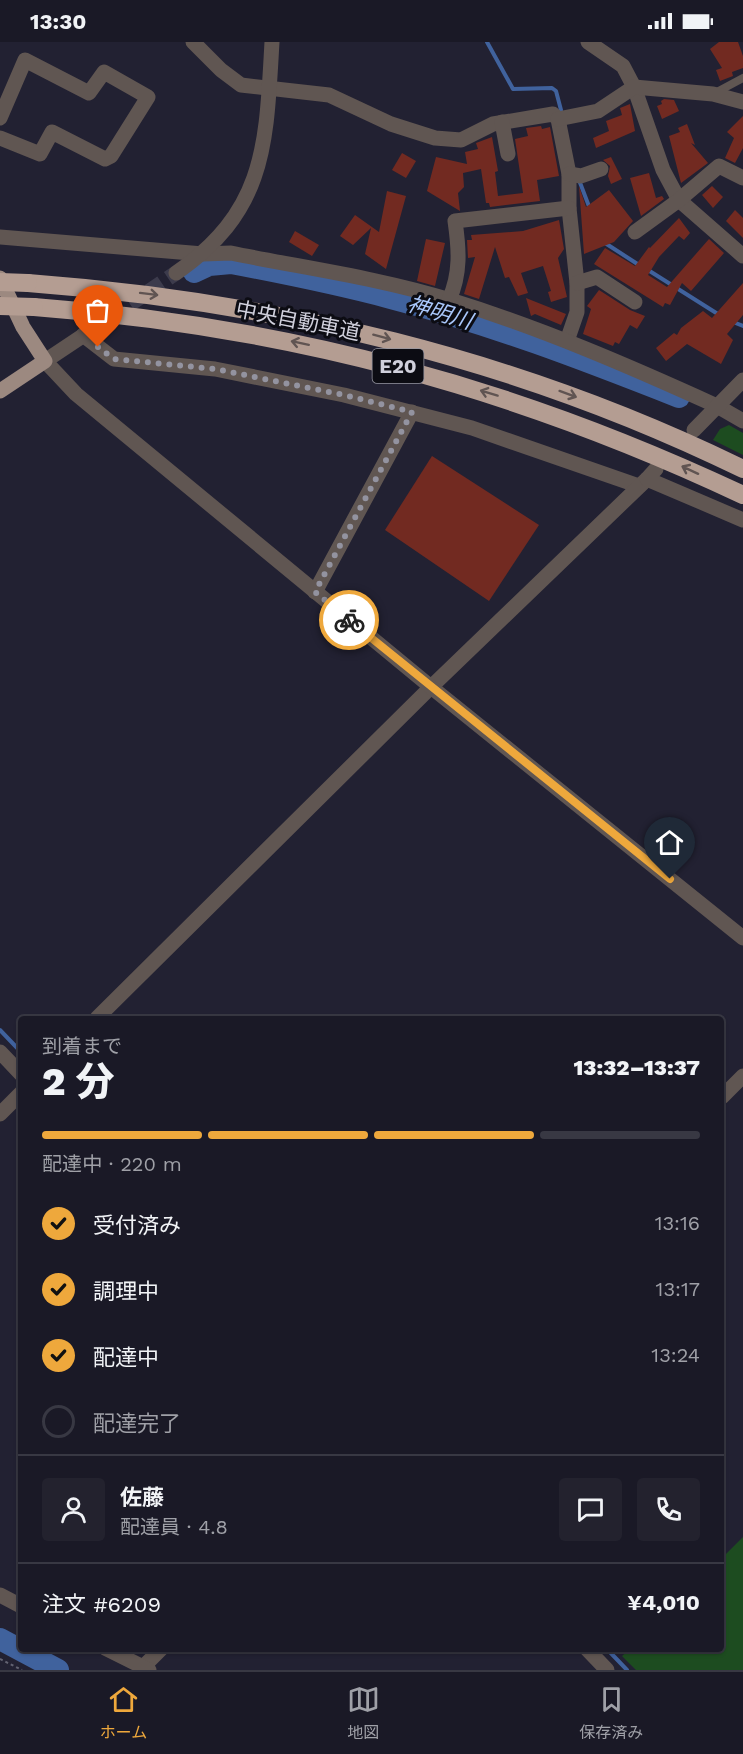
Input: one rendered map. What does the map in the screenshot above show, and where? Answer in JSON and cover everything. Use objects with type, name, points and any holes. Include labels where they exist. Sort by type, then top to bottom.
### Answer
[{"type":"highway","name":"中央自動車道","points":[[0,280],[112,289],[190,300],[279,314],[367,333],[451,355],[553,389],[643,423],[743,469]]},
{"type":"highway","name":"中央自動車道","points":[[0,306],[33,307],[184,322],[364,357],[553,414],[681,466],[743,495]]},
{"type":"main road","points":[[0,280],[23,327],[45,361],[0,391]]},
{"type":"street","points":[[193,42],[221,70],[241,85],[269,90],[329,95],[391,124],[435,138],[461,140],[502,123],[553,114],[558,119],[569,174],[569,208],[577,283],[577,312],[567,341]]},
{"type":"street","points":[[176,273],[203,254],[234,218],[254,181],[268,128],[272,42]]},
{"type":"street","points":[[588,42],[623,66],[634,87],[663,170],[679,200],[743,256]]},
{"type":"street","points":[[0,118],[25,60],[89,93],[104,72],[148,98],[111,156],[105,159],[52,132],[40,154],[0,138]]},
{"type":"street","points":[[558,119],[598,111],[634,87],[713,94],[743,102]]},
{"type":"street","points":[[502,123],[508,154]]},
{"type":"street","points":[[635,232],[679,200],[719,166],[743,178]]},
{"type":"street","points":[[569,174],[581,176],[601,168]]},
{"type":"street","points":[[449,300],[458,273],[459,253],[455,221],[569,208]]},
{"type":"street","points":[[0,237],[203,254],[231,254],[449,300],[567,341],[717,406],[743,421]]},
{"type":"street","points":[[577,283],[597,277],[635,302]]},
{"type":"street","points":[[743,520],[647,478],[412,412],[344,395],[215,369],[114,359],[90,331],[45,361],[75,394],[431,687],[743,938]]},
{"type":"street","points":[[694,430],[743,380]]},
{"type":"street","points":[[315,592],[412,412]]},
{"type":"street","points":[[99,1016],[431,687],[647,478]]},
{"type":"street","points":[[0,1052],[18,1071]]},
{"type":"street","points":[[724,1095],[743,1076]]},
{"type":"street","points":[[0,1114],[18,1096]]},
{"type":"street","points":[[0,1595],[18,1604]]},
{"type":"street","points":[[112,1652],[144,1669],[159,1652]]},
{"type":"street","points":[[594,1652],[607,1670]]},
{"type":"lane","points":[[713,94],[743,78]]},
{"type":"path","points":[[0,1659],[22,1670]]},
{"type":"green space","points":[[729,425],[743,433],[743,455],[713,440],[720,429]]},
{"type":"green space","points":[[743,1537],[743,1670],[636,1670],[622,1656],[627,1652],[724,1652],[724,1556]]},
{"type":"building","points":[[719,42],[738,42],[743,56],[743,68],[732,72],[733,76],[720,81],[716,70],[722,68],[710,49]]},
{"type":"building","points":[[674,100],[679,111],[662,119],[657,106],[662,104],[661,101]]},
{"type":"building","points":[[630,104],[635,131],[596,148],[593,138],[609,131],[606,121],[622,115],[620,108]]},
{"type":"building","points":[[743,116],[743,148],[735,163],[725,158],[734,138],[727,132]]},
{"type":"building","points":[[687,124],[695,145],[691,143],[708,163],[681,183],[669,136],[680,132],[678,128]]},
{"type":"building","points":[[541,126],[542,129],[550,127],[559,176],[537,180],[540,201],[490,207],[489,203],[486,203],[481,169],[463,173],[464,187],[458,193],[460,211],[427,191],[436,157],[467,164],[465,152],[478,149],[476,143],[492,137],[498,171],[495,172],[498,196],[523,193],[515,139],[528,136],[526,128]]},
{"type":"building","points":[[402,153],[416,161],[406,178],[392,170]]},
{"type":"building","points":[[611,157],[622,179],[611,184],[608,176],[610,166],[603,160]]},
{"type":"building","points":[[649,173],[656,198],[662,196],[664,199],[641,216],[630,178]]},
{"type":"building","points":[[579,186],[586,207],[609,190],[633,221],[614,242],[584,254]]},
{"type":"building","points":[[712,186],[723,197],[713,208],[702,195]]},
{"type":"building","points":[[387,191],[406,196],[386,269],[365,254],[371,228],[353,245],[340,236],[355,215],[379,232]]},
{"type":"building","points":[[735,210],[743,218],[743,238],[726,221]]},
{"type":"building","points":[[679,218],[690,233],[684,240],[679,236],[659,257],[648,275],[667,287],[709,239],[724,253],[691,291],[682,283],[670,305],[665,303],[663,307],[594,264],[605,248],[635,266],[649,247]]},
{"type":"building","points":[[559,220],[564,249],[558,258],[567,297],[551,302],[548,292],[551,291],[543,266],[521,273],[528,293],[518,296],[509,277],[505,278],[495,247],[479,299],[464,294],[475,257],[468,258],[467,240],[472,240],[471,235],[523,231]]},
{"type":"building","points":[[295,231],[319,245],[312,256],[289,242]]},
{"type":"building","points":[[426,239],[445,243],[435,286],[417,281]]},
{"type":"building","points":[[743,283],[743,315],[727,334],[733,340],[721,364],[687,344],[666,361],[656,348],[674,333],[677,335],[681,328],[703,311],[712,318]]},
{"type":"building","points":[[599,290],[630,310],[645,316],[637,329],[630,325],[619,344],[615,342],[613,346],[583,334],[591,309],[587,306]]},
{"type":"building","points":[[526,298],[566,314],[561,325],[535,314],[531,316]]},
{"type":"building","points":[[432,456],[539,525],[489,601],[385,530]]},
{"type":"waterway","points":[[487,42],[513,89],[552,88],[556,91],[561,110]]},
{"type":"waterway","points":[[579,180],[590,209]]},
{"type":"waterway","points":[[605,243],[639,265]]},
{"type":"waterway","name":"神明川","points":[[194,272],[209,265],[231,263],[391,298],[500,331],[679,397]]},
{"type":"waterway","points":[[648,270],[721,316]]},
{"type":"waterway","points":[[733,322],[743,326]]},
{"type":"waterway","points":[[0,1030],[18,1049]]},
{"type":"waterway","points":[[0,1639],[18,1649]]},
{"type":"waterway","points":[[24,1652],[58,1670]]},
{"type":"waterway","points":[[610,1652],[627,1670]]},
{"type":"tunnel","points":[[111,317],[176,273]]},
{"type":"way so far","points":[[98,347],[114,359],[215,369],[344,395],[412,412],[326,576],[315,592],[349,620]]},
{"type":"route","points":[[349,620],[670,879]]}]
